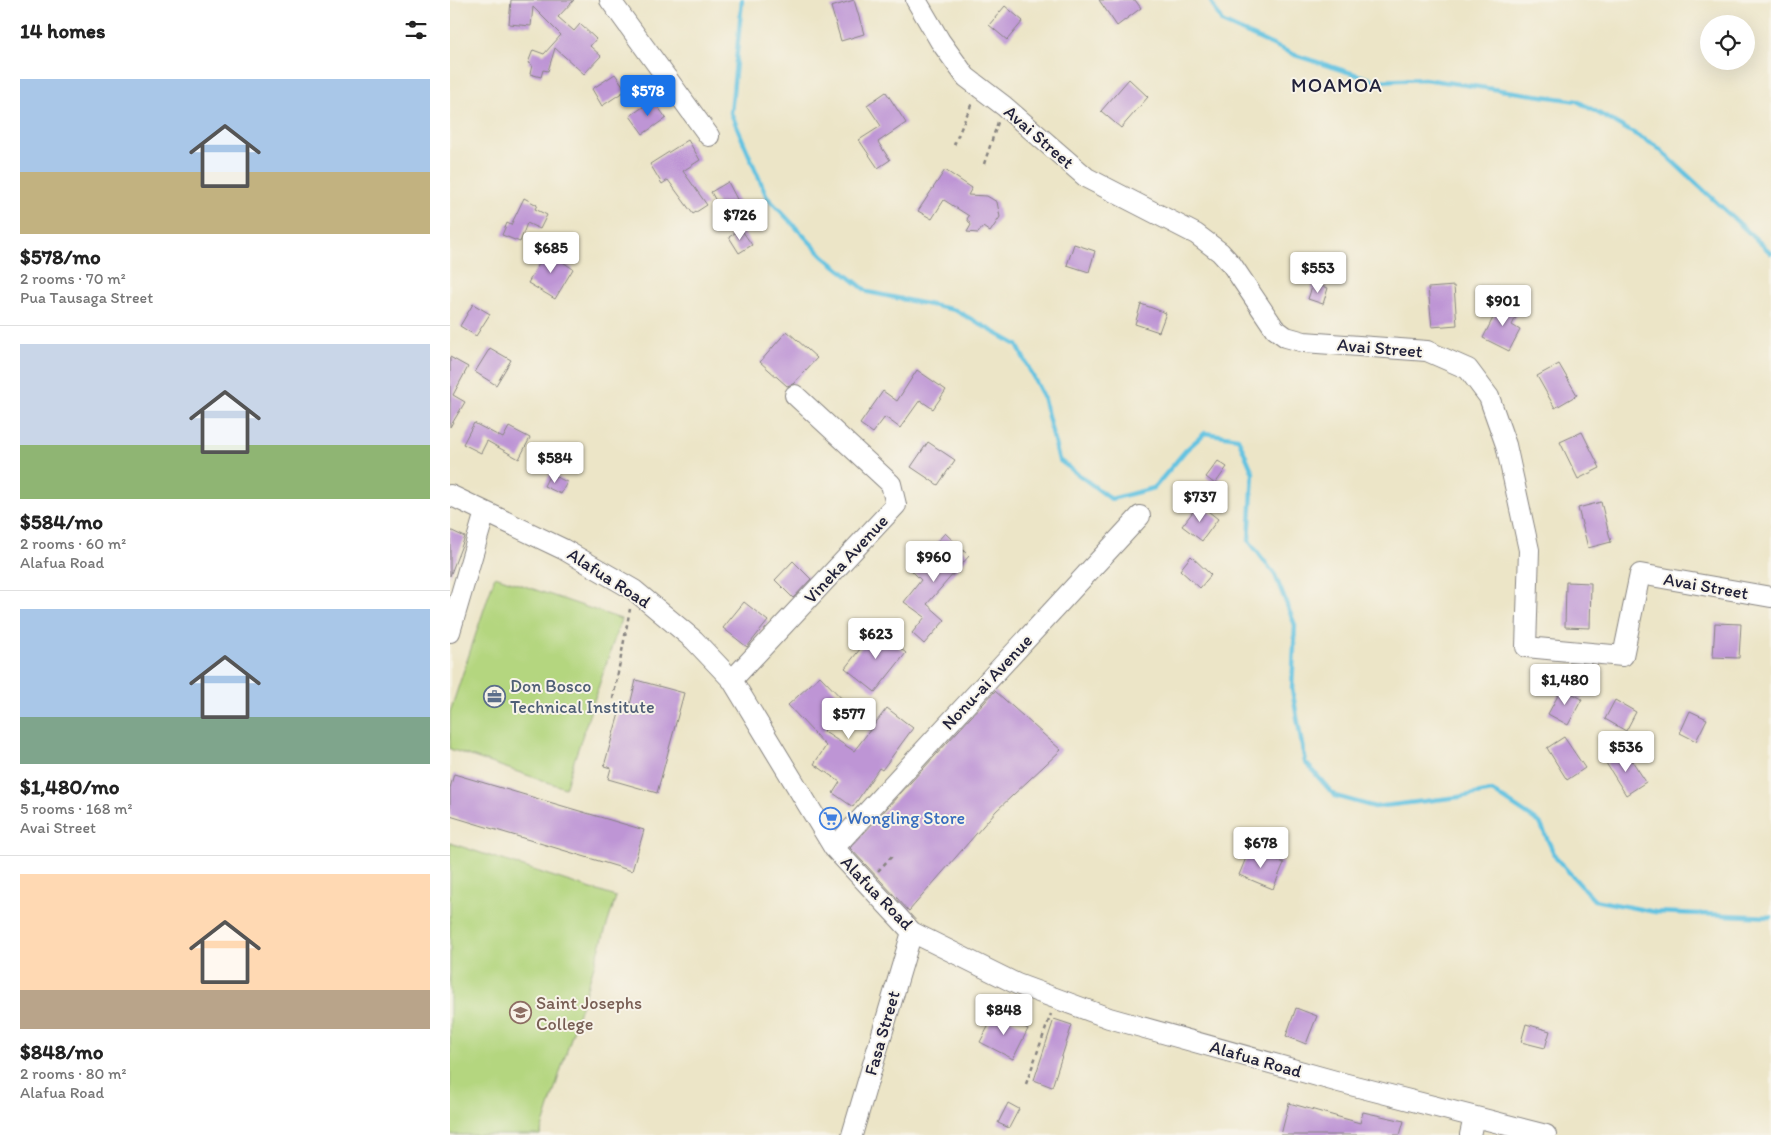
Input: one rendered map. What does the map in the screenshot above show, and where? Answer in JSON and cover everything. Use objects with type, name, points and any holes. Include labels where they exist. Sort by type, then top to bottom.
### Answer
[{"type":"street","points":[[610,0],[709,136]]},
{"type":"street","name":"Avai Street","points":[[916,0],[940,41],[966,77],[1004,106],[1087,178],[1196,234],[1220,252],[1232,265],[1275,329],[1286,337],[1304,342],[1427,350],[1468,369],[1489,398],[1506,445],[1529,550],[1526,647],[1623,656],[1640,574],[1771,597]]},
{"type":"street","name":"Vineka Avenue","points":[[732,680],[896,505],[891,484],[795,395]]},
{"type":"street","name":"Alafua Road","points":[[450,495],[563,549],[634,590],[694,640],[732,680],[834,848],[912,932],[1017,984],[1119,1020],[1339,1082],[1472,1126],[1546,1135]]},
{"type":"street","points":[[450,632],[455,598],[485,512]]},
{"type":"street","name":"Nonu-ai Avenue","points":[[834,848],[1140,516]]},
{"type":"street","name":"Fasa Street","points":[[852,1135],[912,932]]},
{"type":"path","points":[[954,146],[979,88]]},
{"type":"path","points":[[984,164],[1004,106]]},
{"type":"path","points":[[614,700],[634,590]]},
{"type":"path","points":[[866,883],[892,856]]},
{"type":"path","points":[[1026,1084],[1056,998]]},
{"type":"green space","points":[[495,576],[621,619],[565,788],[450,749],[450,712]]},
{"type":"green space","name":"Saint Josephs College","points":[[450,843],[616,897],[540,1135],[450,1135]]},
{"type":"building","points":[[511,0],[574,0],[558,17],[574,31],[580,24],[596,39],[590,46],[601,56],[584,74],[555,48],[548,71],[543,70],[541,77],[530,74],[532,65],[528,63],[533,50],[544,54],[561,35],[533,7],[531,26],[509,24]]},
{"type":"building","points":[[854,0],[864,34],[841,41],[831,7]]},
{"type":"building","points":[[1099,0],[1135,0],[1141,8],[1117,26]]},
{"type":"building","points":[[1005,6],[1023,21],[1007,40],[989,25]]},
{"type":"building","points":[[615,74],[626,90],[602,106],[592,89]]},
{"type":"building","points":[[1129,79],[1148,97],[1121,128],[1101,111]]},
{"type":"building","points":[[886,92],[906,123],[878,142],[890,160],[878,168],[859,140],[881,126],[867,105]]},
{"type":"building","points":[[653,100],[666,118],[643,134],[630,116]]},
{"type":"building","points":[[688,140],[700,160],[683,171],[707,205],[693,214],[668,180],[662,184],[650,164]]},
{"type":"building","points":[[945,170],[972,188],[968,195],[987,196],[997,202],[1000,217],[990,232],[983,227],[978,233],[967,232],[971,225],[967,219],[969,216],[944,200],[932,219],[918,211]]},
{"type":"building","points":[[728,182],[739,203],[722,212],[711,192]]},
{"type":"building","points":[[524,198],[537,205],[535,209],[547,215],[540,229],[527,223],[520,242],[502,235],[507,223],[511,225]]},
{"type":"building","points":[[741,229],[752,245],[739,253],[729,237]]},
{"type":"building","points":[[1074,244],[1095,251],[1089,272],[1067,265]]},
{"type":"building","points":[[550,245],[561,252],[557,258],[573,269],[555,299],[528,283]]},
{"type":"building","points":[[1313,284],[1328,288],[1323,304],[1308,299]]},
{"type":"building","points":[[1454,286],[1457,325],[1432,327],[1428,288]]},
{"type":"building","points":[[1502,300],[1520,309],[1512,325],[1520,330],[1509,351],[1483,338]]},
{"type":"building","points":[[473,304],[490,314],[476,336],[460,326]]},
{"type":"building","points":[[1141,304],[1166,313],[1159,332],[1135,324]]},
{"type":"building","points":[[787,331],[817,358],[793,384],[787,386],[760,362]]},
{"type":"building","points":[[490,348],[511,360],[496,385],[475,372]]},
{"type":"building","points":[[450,357],[468,367],[453,395],[465,402],[450,427]]},
{"type":"building","points":[[1559,364],[1577,395],[1555,408],[1537,376]]},
{"type":"building","points":[[917,370],[946,390],[933,409],[920,400],[900,428],[885,417],[873,433],[860,424],[883,391],[897,401]]},
{"type":"building","points":[[474,423],[503,438],[509,427],[530,438],[519,459],[487,441],[481,453],[463,444]]},
{"type":"building","points":[[1582,432],[1600,468],[1578,479],[1560,442]]},
{"type":"building","points":[[928,442],[955,460],[938,485],[911,467]]},
{"type":"building","points":[[1218,461],[1227,467],[1215,484],[1206,477]]},
{"type":"building","points":[[550,474],[567,482],[561,494],[544,486]]},
{"type":"building","points":[[1601,502],[1611,542],[1588,548],[1578,508]]},
{"type":"building","points":[[1199,504],[1218,519],[1202,541],[1182,526]]},
{"type":"building","points":[[450,530],[465,537],[450,576]]},
{"type":"building","points":[[945,533],[969,556],[927,604],[945,620],[924,644],[912,633],[925,617],[904,602],[921,580],[911,570]]},
{"type":"building","points":[[1191,556],[1211,575],[1200,588],[1180,570]]},
{"type":"building","points":[[793,561],[811,579],[793,598],[775,580]]},
{"type":"building","points":[[1566,582],[1591,583],[1590,628],[1565,627]]},
{"type":"building","points":[[744,602],[768,621],[747,647],[723,628]]},
{"type":"building","points":[[1715,623],[1741,624],[1739,658],[1713,657]]},
{"type":"building","points":[[876,629],[906,653],[875,692],[845,668]]},
{"type":"building","points":[[820,676],[849,706],[823,731],[854,751],[887,708],[913,728],[882,770],[879,768],[853,807],[833,793],[840,782],[814,764],[826,746],[788,705]]},
{"type":"building","points":[[636,680],[684,693],[657,793],[608,779],[611,768],[604,766],[622,703],[630,705]]},
{"type":"building","points":[[1562,688],[1582,699],[1568,725],[1548,714]]},
{"type":"building","points":[[995,691],[1061,750],[996,811],[909,911],[850,848]]},
{"type":"building","points":[[1615,700],[1636,712],[1626,731],[1605,719]]},
{"type":"building","points":[[1690,711],[1707,719],[1696,741],[1680,733]]},
{"type":"building","points":[[1564,737],[1585,768],[1567,780],[1547,748]]},
{"type":"building","points":[[1625,750],[1646,782],[1626,795],[1606,763]]},
{"type":"building","points":[[454,774],[644,830],[632,871],[450,816],[450,788]]},
{"type":"building","points":[[1250,848],[1284,863],[1273,889],[1239,875]]},
{"type":"building","points":[[1296,1008],[1317,1016],[1306,1044],[1286,1036]]},
{"type":"building","points":[[996,1012],[1028,1029],[1013,1059],[980,1042]]},
{"type":"building","points":[[1054,1019],[1072,1025],[1052,1087],[1034,1080]]},
{"type":"building","points":[[1526,1024],[1550,1031],[1545,1048],[1521,1042]]},
{"type":"building","points":[[1008,1103],[1019,1109],[1009,1128],[998,1123]]},
{"type":"building","points":[[1289,1103],[1360,1123],[1363,1112],[1404,1121],[1400,1135],[1281,1135]]},
{"type":"waterway","points":[[742,0],[731,113],[767,197],[823,256],[868,292],[955,310],[1017,345],[1043,396],[1059,460],[1111,499],[1154,488],[1186,450],[1205,433],[1238,438],[1253,473],[1249,541],[1275,575],[1295,625],[1292,689],[1305,762],[1335,796],[1375,807],[1492,791],[1540,823],[1556,858],[1594,900],[1655,912],[1771,917]]},
{"type":"waterway","points":[[1210,0],[1222,22],[1295,55],[1376,81],[1424,79],[1577,101],[1656,146],[1771,253]]},
{"type":"place","name":"Don Bosco Technical Institute","points":[[494,696]]},
{"type":"place","name":"Wongling Store","points":[[831,818]]},
{"type":"place","name":"Saint Josephs College","points":[[520,1013]]},
{"type":"district","name":"MOAMOA","points":[[1337,85]]}]
